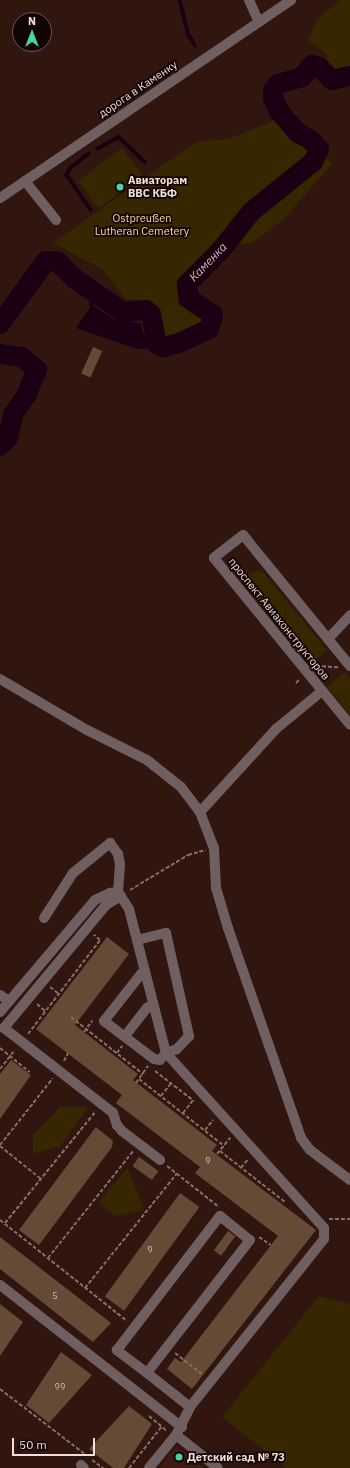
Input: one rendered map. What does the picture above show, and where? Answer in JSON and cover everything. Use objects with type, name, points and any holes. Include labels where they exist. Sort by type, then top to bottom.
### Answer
[{"type":"street","points":[[249,0],[259,22]]},
{"type":"street","name":"дорога в Каменку","points":[[0,198],[291,0]]},
{"type":"street","points":[[25,181],[56,220]]},
{"type":"street","name":"проспект Авиаконструкторов","points":[[345,666],[328,639],[243,535],[214,558],[350,725]]},
{"type":"street","points":[[328,639],[350,615]]},
{"type":"street","points":[[0,679],[87,730],[147,760],[181,787],[200,812],[214,848],[216,888],[228,928],[302,1138],[310,1150],[350,1180]]},
{"type":"street","points":[[200,812],[276,729],[322,691]]},
{"type":"street","points":[[44,918],[74,873],[110,843],[118,854],[120,864],[120,894],[129,909],[166,1053],[324,1228],[326,1233],[200,1386],[190,1407],[150,1468]]},
{"type":"street","points":[[0,1012],[95,900],[110,893],[120,894]]},
{"type":"street","points":[[120,894],[106,905],[2,1030],[22,1042],[102,1104],[115,1115],[117,1125],[122,1131],[160,1160]]},
{"type":"street","points":[[137,940],[166,933],[189,1036],[177,1049],[166,1053],[160,1060],[154,1059],[124,1041],[104,1021],[141,974],[145,973]]},
{"type":"street","points":[[0,995],[9,1001]]},
{"type":"street","points":[[124,1041],[147,1008],[154,1005]]},
{"type":"street","points":[[147,1373],[250,1240],[220,1216],[117,1350],[190,1407]]},
{"type":"street","points":[[0,1285],[218,1468]]},
{"type":"path","points":[[313,668],[317,665],[336,669],[345,666]]},
{"type":"path","points":[[120,894],[188,855],[214,848]]},
{"type":"path","points":[[0,1069],[100,940],[86,929]]},
{"type":"path","points":[[71,1017],[143,1074]]},
{"type":"path","points":[[84,1032],[92,1021]]},
{"type":"path","points":[[117,1053],[124,1041]]},
{"type":"path","points":[[0,1048],[30,1072]]},
{"type":"path","points":[[41,1179],[0,1145],[59,1070],[68,1054]]},
{"type":"path","points":[[136,1083],[154,1059]]},
{"type":"path","points":[[139,1079],[224,1146]]},
{"type":"path","points":[[161,1096],[171,1083]]},
{"type":"path","points":[[183,1113],[193,1100]]},
{"type":"path","points":[[5,1224],[102,1104]]},
{"type":"path","points":[[205,1130],[215,1117]]},
{"type":"path","points":[[217,1154],[236,1131]]},
{"type":"path","points":[[48,1258],[138,1144]]},
{"type":"path","points":[[220,1151],[288,1204]]},
{"type":"path","points":[[160,1160],[226,1212]]},
{"type":"path","points":[[85,1288],[177,1173]]},
{"type":"path","points":[[326,1219],[350,1219]]},
{"type":"path","points":[[0,1220],[134,1327]]},
{"type":"path","points":[[254,1233],[271,1245]]},
{"type":"path","points":[[172,1350],[207,1377]]},
{"type":"path","points":[[0,1390],[103,1468]]},
{"type":"path","points":[[155,1421],[162,1426],[175,1431]]},
{"type":"path","points":[[129,1468],[162,1426]]},
{"type":"shaded area","points":[[92,305],[114,319],[140,323],[148,345],[146,349],[137,349],[76,328]]},
{"type":"shaded area","name":"Детский сад № 73","points":[[176,1446],[204,1468],[159,1468]]},
{"type":"green space","points":[[340,0],[350,0],[350,71],[331,69],[326,54],[308,40],[317,20]]},
{"type":"green space","name":"Ostpreußen Lutheran Cemetery","points":[[295,112],[301,133],[316,145],[332,164],[282,221],[252,243],[219,244],[176,282],[178,305],[210,317],[194,331],[164,337],[148,303],[125,298],[101,268],[53,243],[196,142],[229,139]]},
{"type":"green space","points":[[122,148],[142,175],[99,208],[78,181]]},
{"type":"green space","points":[[259,570],[264,573],[327,650],[309,665],[246,587],[247,575]]},
{"type":"green space","points":[[345,672],[350,678],[350,715],[327,687]]},
{"type":"green space","points":[[60,1107],[89,1107],[60,1146],[33,1154],[33,1135]]},
{"type":"green space","points":[[128,1168],[144,1210],[115,1216],[99,1202]]},
{"type":"green space","points":[[319,1296],[350,1304],[350,1468],[287,1468],[222,1417]]},
{"type":"building","points":[[93,347],[102,351],[90,378],[81,373]]},
{"type":"building","points":[[107,937],[129,954],[75,1025],[138,1074],[133,1080],[217,1145],[212,1151],[316,1230],[192,1389],[167,1369],[175,1358],[181,1362],[278,1236],[195,1173],[200,1167],[116,1103],[122,1095],[36,1029]]},
{"type":"building","points":[[11,1060],[31,1075],[0,1119],[0,1074]]},
{"type":"building","points":[[96,1127],[113,1141],[112,1147],[39,1245],[19,1230]]},
{"type":"building","points":[[139,1157],[158,1171],[152,1180],[133,1166]]},
{"type":"building","points":[[180,1193],[199,1207],[124,1311],[105,1297]]},
{"type":"building","points":[[228,1231],[235,1236],[221,1256],[214,1250]]},
{"type":"building","points":[[0,1237],[111,1323],[93,1342],[0,1269]]},
{"type":"building","points":[[0,1304],[23,1322],[0,1356]]},
{"type":"building","points":[[61,1352],[92,1375],[49,1423],[26,1405]]},
{"type":"building","points":[[129,1406],[152,1424],[124,1468],[113,1468],[89,1449]]},
{"type":"waterway","points":[[180,0],[189,35],[195,45]]},
{"type":"waterway","name":"Каменка","points":[[0,324],[46,261],[58,262],[75,279],[123,312],[146,310],[151,314],[157,344],[163,347],[179,343],[209,329],[213,315],[189,299],[187,284],[221,250],[251,212],[313,162],[319,149],[311,140],[298,133],[279,111],[273,98],[273,90],[278,84],[302,77],[312,65],[319,67],[332,80],[350,76]]},
{"type":"waterway","points":[[97,149],[119,137],[145,162]]},
{"type":"waterway","points":[[89,154],[71,168],[67,175],[91,210]]},
{"type":"waterway","points":[[91,305],[92,292]]},
{"type":"waterway","name":"Каменка","points":[[0,354],[22,357],[37,370],[27,394],[13,415],[8,438],[0,446]]},
{"type":"place","name":"Авиаторам ВВС КБФ","points":[[120,187]]},
{"type":"place","name":"Детский сад № 73","points":[[179,1457]]}]
